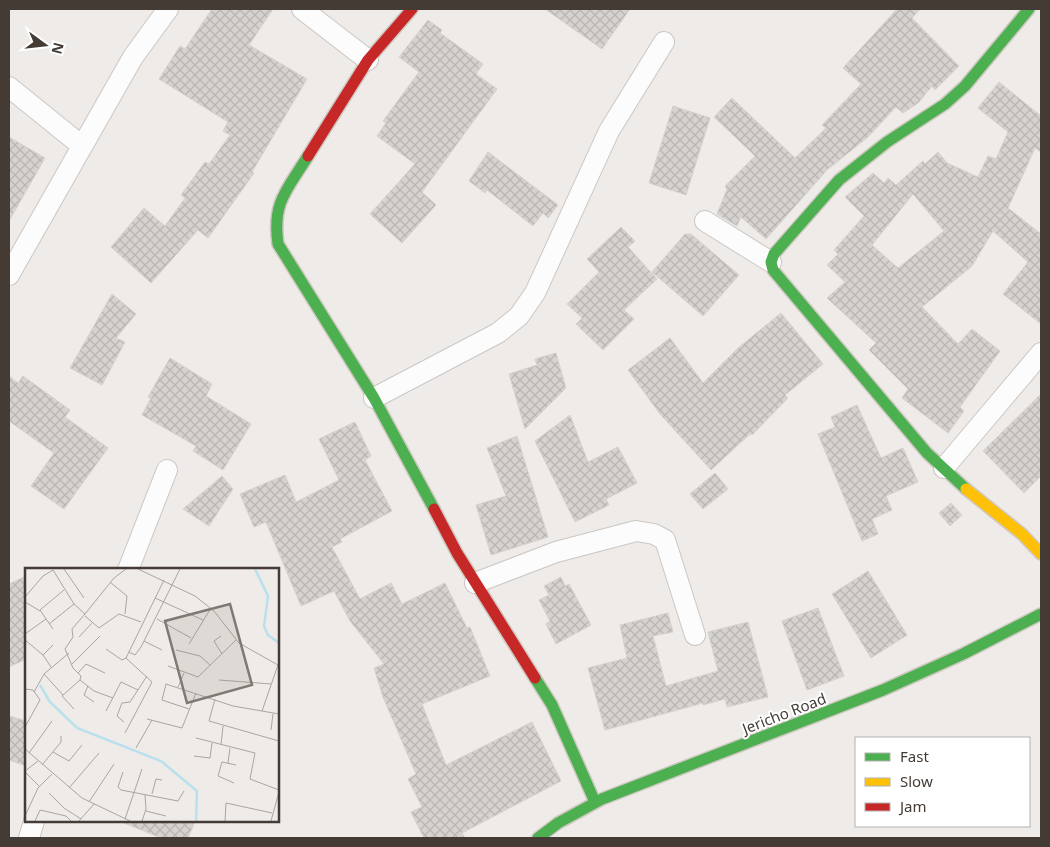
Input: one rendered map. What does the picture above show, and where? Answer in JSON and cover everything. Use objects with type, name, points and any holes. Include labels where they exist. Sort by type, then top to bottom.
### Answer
[{"type":"street","points":[[9,275],[133,57],[168,9]]},
{"type":"street","points":[[302,9],[368,60]]},
{"type":"street","points":[[412,9],[368,60],[280,202],[275,222],[278,244],[374,398],[475,583],[552,705],[595,802]]},
{"type":"street","points":[[1029,9],[965,86],[946,104],[887,142],[839,180],[774,254],[771,262],[773,270],[812,314],[927,453],[969,492],[1022,534],[1041,554]]},
{"type":"street","points":[[374,398],[498,333],[519,316],[535,293],[609,130],[664,42]]},
{"type":"street","points":[[9,87],[82,146]]},
{"type":"street","points":[[705,221],[771,262]]},
{"type":"street","points":[[944,468],[1041,353]]},
{"type":"street","points":[[129,568],[167,470]]},
{"type":"street","points":[[475,583],[556,552],[636,531],[654,534],[665,540],[695,635]]},
{"type":"street","name":"Jericho Road","points":[[538,838],[550,828],[595,802],[864,698],[1012,630],[1041,614]]},
{"type":"street","points":[[28,838],[34,822]]},
{"type":"building","points":[[212,9],[273,9],[249,45],[307,79],[252,172],[254,173],[208,238],[198,230],[151,283],[111,247],[144,208],[165,226],[185,198],[181,195],[205,162],[209,164],[230,135],[223,131],[228,122],[159,79],[180,46],[185,49]]},
{"type":"building","points":[[545,9],[630,9],[602,49]]},
{"type":"building","points":[[897,9],[920,9],[912,18],[959,66],[935,90],[932,86],[918,103],[903,113],[896,107],[868,137],[827,170],[766,239],[741,217],[737,226],[717,214],[727,189],[725,186],[755,156],[714,117],[732,98],[795,158],[826,128],[822,125],[861,84],[843,68]]},
{"type":"building","points":[[428,20],[442,30],[440,33],[483,64],[476,74],[497,89],[422,192],[436,205],[402,243],[370,214],[415,164],[377,136],[386,123],[383,121],[419,72],[399,57]]},
{"type":"building","points":[[999,82],[1041,116],[1041,152],[1035,148],[1008,208],[1041,234],[1041,324],[1003,294],[1028,262],[993,231],[972,266],[922,307],[958,344],[972,329],[1000,351],[960,407],[964,411],[948,433],[902,398],[908,389],[869,350],[876,343],[827,298],[845,282],[827,265],[838,254],[834,250],[864,216],[845,197],[873,173],[884,183],[888,178],[896,185],[923,161],[925,164],[938,152],[947,163],[978,177],[988,156],[996,159],[1008,132],[978,108]],"holes":[[[913,194],[944,231],[898,268],[872,245]]]},
{"type":"building","points":[[673,106],[710,118],[686,195],[649,183]]},
{"type":"building","points":[[9,137],[45,158],[9,221]]},
{"type":"building","points":[[488,152],[558,205],[548,218],[543,213],[533,226],[487,190],[485,193],[469,181]]},
{"type":"building","points":[[621,227],[635,241],[628,247],[657,279],[624,310],[634,319],[603,350],[576,324],[582,318],[567,304],[599,272],[587,259]]},
{"type":"building","points":[[685,234],[691,234],[739,275],[703,316],[652,272]]},
{"type":"building","points":[[112,294],[136,314],[116,338],[125,342],[102,385],[70,368]]},
{"type":"building","points":[[781,313],[823,364],[785,395],[788,398],[752,435],[750,434],[711,470],[660,414],[628,370],[670,338],[703,383],[738,348]]},
{"type":"building","points":[[556,353],[566,388],[525,429],[509,374],[537,365],[535,359]]},
{"type":"building","points":[[170,358],[212,384],[206,396],[251,424],[223,470],[193,451],[196,446],[142,415],[151,398],[148,397]]},
{"type":"building","points":[[9,376],[18,383],[23,376],[70,410],[65,417],[108,448],[64,509],[31,486],[54,453],[9,421]]},
{"type":"building","points":[[1041,394],[1041,476],[1024,493],[983,451]]},
{"type":"building","points":[[857,405],[881,458],[903,448],[918,482],[886,496],[892,510],[872,519],[878,534],[862,541],[818,434],[835,427],[831,417]]},
{"type":"building","points":[[570,415],[588,462],[618,447],[637,483],[606,499],[609,505],[575,522],[535,441]]},
{"type":"building","points":[[355,422],[371,456],[365,460],[392,511],[340,539],[342,542],[332,547],[360,599],[391,583],[402,604],[445,583],[467,628],[470,627],[490,676],[422,704],[446,765],[532,722],[561,781],[462,833],[465,838],[424,838],[411,812],[422,807],[408,779],[416,774],[383,697],[374,668],[384,664],[350,621],[334,591],[301,606],[266,522],[254,527],[240,494],[285,475],[296,502],[339,480],[319,439]]},
{"type":"building","points":[[517,436],[548,537],[491,555],[476,505],[506,496],[487,448]]},
{"type":"building","points":[[715,473],[728,489],[703,509],[690,494]]},
{"type":"building","points":[[222,476],[233,489],[209,526],[183,509]]},
{"type":"building","points":[[951,503],[962,515],[950,526],[939,513]]},
{"type":"building","points":[[868,571],[907,635],[871,658],[832,594]]},
{"type":"building","points":[[25,576],[25,659],[9,667],[9,584]]},
{"type":"building","points":[[561,577],[565,586],[569,584],[591,625],[556,644],[546,624],[550,621],[539,600],[549,595],[544,586]]},
{"type":"building","points":[[818,608],[844,676],[807,690],[782,621]]},
{"type":"building","points":[[668,613],[673,632],[653,636],[666,686],[718,671],[708,632],[748,622],[768,697],[727,707],[725,699],[703,705],[703,703],[605,730],[588,668],[627,658],[620,625]]},
{"type":"building","points":[[9,716],[25,721],[25,766],[9,760]]},
{"type":"building","points":[[121,822],[195,822],[188,838],[161,838]]},
{"type":"traffic: fast","points":[[966,489],[927,453],[773,270],[771,262],[774,254],[839,180],[887,142],[945,104],[965,86],[1029,9]]},
{"type":"traffic: fast","points":[[308,156],[288,188],[279,207],[277,217],[278,244],[374,398],[434,509]]},
{"type":"traffic: fast","points":[[538,838],[558,823],[602,799],[883,690],[963,654],[1041,614]]},
{"type":"traffic: fast","points":[[535,678],[552,705],[595,802]]},
{"type":"traffic: slow","points":[[966,489],[1022,534],[1041,554]]},
{"type":"traffic: jam","points":[[308,156],[368,60],[412,9]]},
{"type":"traffic: jam","points":[[434,509],[457,553],[535,678]]}]
